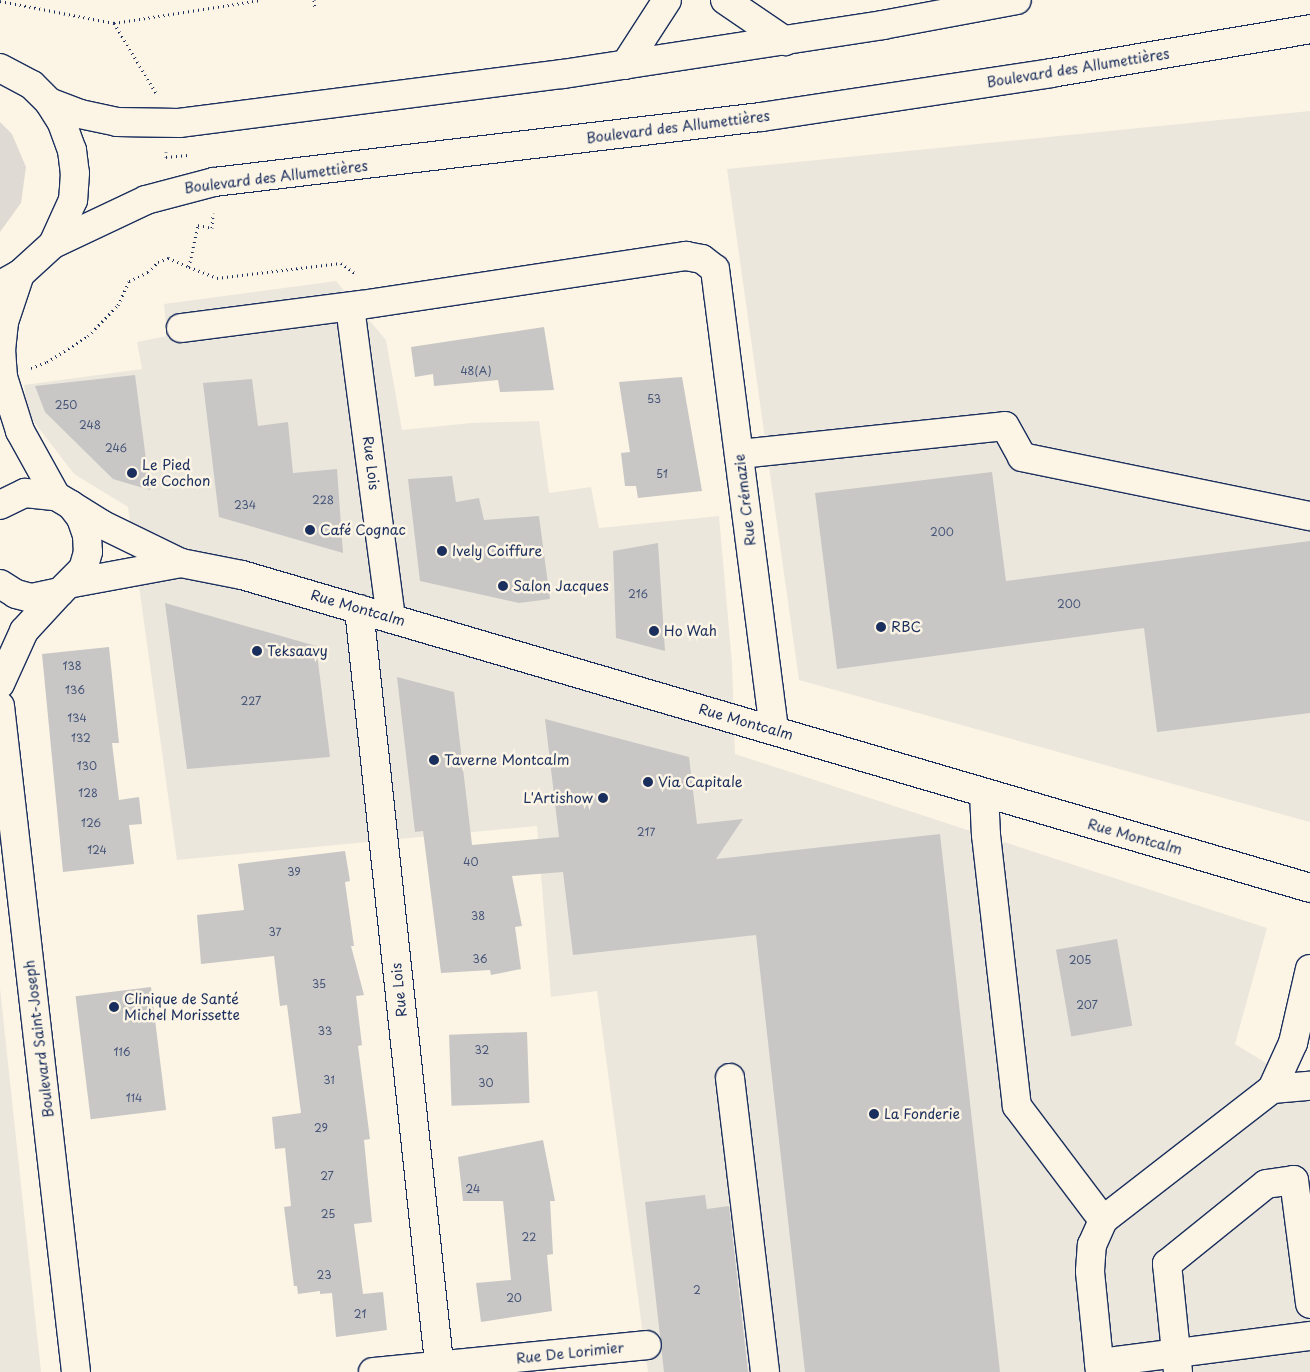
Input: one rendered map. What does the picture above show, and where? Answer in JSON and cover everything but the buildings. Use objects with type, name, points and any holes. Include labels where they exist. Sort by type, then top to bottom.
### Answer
[{"type":"main road","points":[[625,65],[667,0]]},
{"type":"main road","points":[[725,0],[785,41]]},
{"type":"main road","points":[[49,102],[97,118],[164,124],[625,65],[785,41],[1017,0]]},
{"type":"main road","name":"Boulevard des Allumettières","points":[[54,244],[146,200],[214,182],[761,117],[1059,72],[1310,29]]},
{"type":"main road","points":[[0,684],[24,631],[83,569],[88,552],[88,535],[81,518],[63,500],[20,431],[3,377],[1,349],[10,280],[54,244],[73,200],[75,173],[72,150],[62,123],[49,102],[32,86],[1,67]]},
{"type":"main road","name":"Rue Crémazie","points":[[356,306],[686,256],[702,259],[715,269],[774,730]]},
{"type":"main road","points":[[181,328],[356,306]]},
{"type":"main road","name":"Rue Lois","points":[[356,306],[391,618]]},
{"type":"main road","points":[[740,454],[1005,426],[1022,457],[1310,516]]},
{"type":"main road","points":[[0,505],[25,493],[63,500]]},
{"type":"main road","name":"Rue Montcalm","points":[[63,500],[101,524],[181,563],[242,574],[1310,888]]},
{"type":"main road","name":"Rue Montcalm","points":[[0,584],[16,594],[31,598],[66,587],[181,563]]},
{"type":"main road","name":"Rue Lois","points":[[359,609],[440,1369]]},
{"type":"main road","name":"Boulevard Saint-Joseph","points":[[0,706],[76,1372]]},
{"type":"main road","points":[[984,793],[986,835],[1017,1106],[1104,1220]]},
{"type":"main road","points":[[1310,968],[1293,1042],[1272,1089],[1104,1220],[1092,1245],[1090,1271],[1100,1367],[1177,1362],[1310,1336]]},
{"type":"main road","points":[[730,1078],[765,1372]]},
{"type":"main road","points":[[1272,1089],[1310,1086]]},
{"type":"main road","points":[[1177,1362],[1167,1264],[1266,1184],[1294,1180],[1310,1304]]},
{"type":"main road","name":"Rue De Lorimier","points":[[374,1372],[440,1369],[647,1344]]},
{"type":"path","points":[[0,1],[114,23],[261,0]]},
{"type":"path","points":[[314,0],[315,9]]},
{"type":"path","points":[[114,23],[159,100]]},
{"type":"path","points":[[189,267],[198,225],[212,228],[213,211]]},
{"type":"path","points":[[27,369],[47,362],[88,336],[118,305],[129,282],[148,272],[158,262],[168,258],[217,278],[341,263],[356,272],[356,306]]},
{"type":"shaded area","points":[[1310,111],[1310,822],[799,680],[727,169]]},
{"type":"shaded area","points":[[0,122],[12,134],[26,167],[21,203],[0,232]]},
{"type":"shaded area","points":[[336,281],[386,340],[402,430],[471,423],[539,421],[549,493],[591,487],[599,528],[719,516],[732,663],[735,754],[1267,928],[1235,1044],[1310,1090],[1310,1372],[648,1372],[597,991],[551,997],[537,826],[177,860],[128,507],[74,474],[28,414],[24,385],[142,369],[137,342],[167,336],[164,304]]},
{"type":"shaded area","points":[[0,988],[41,1372],[0,1372]]},
{"type":"place","name":"Le Pied de Cochon","points":[[132,473]]},
{"type":"place","name":"Café Cognac","points":[[310,530]]},
{"type":"place","name":"Ively Coiffure","points":[[442,551]]},
{"type":"place","name":"Salon Jacques","points":[[503,586]]},
{"type":"place","name":"RBC","points":[[881,627]]},
{"type":"place","name":"Ho Wah","points":[[654,631]]},
{"type":"place","name":"Teksaavy","points":[[257,651]]},
{"type":"place","name":"Taverne Montcalm","points":[[434,760]]},
{"type":"place","name":"Via Capitale","points":[[648,782]]},
{"type":"place","name":"L'Artishow","points":[[603,798]]},
{"type":"place","name":"Clinique de Santé Michel Morissette","points":[[114,1007]]},
{"type":"place","name":"La Fonderie","points":[[874,1114]]}]
